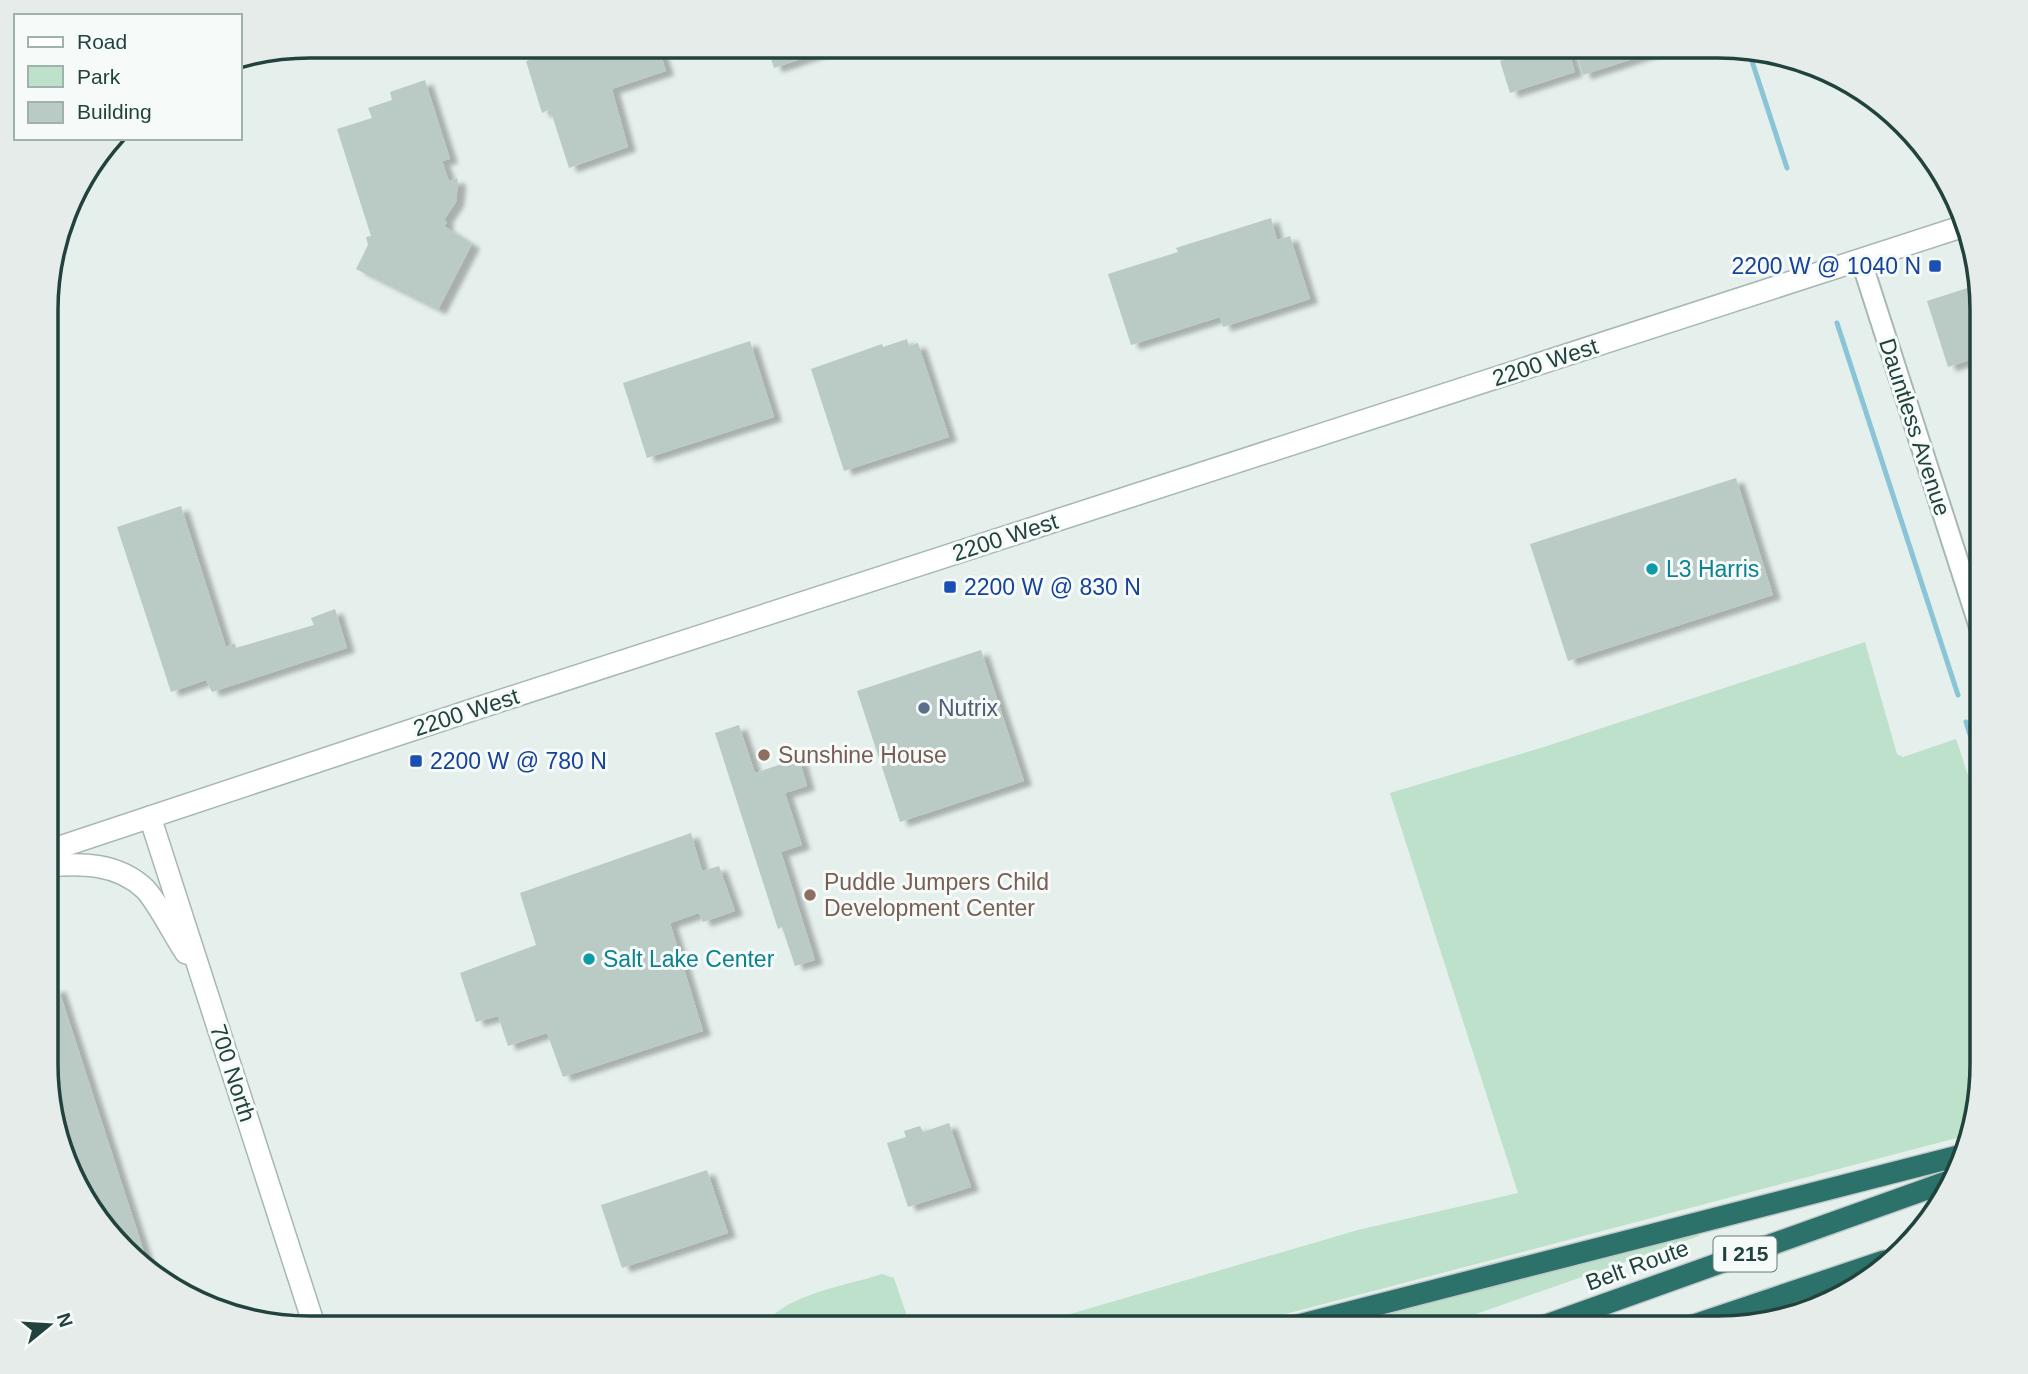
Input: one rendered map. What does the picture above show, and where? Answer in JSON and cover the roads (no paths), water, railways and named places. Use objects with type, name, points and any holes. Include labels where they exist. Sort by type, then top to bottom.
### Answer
[{"type":"highway","points":[[1334,1316],[1952,1158]]},
{"type":"highway","name":"Belt Route","points":[[1572,1316],[1940,1184]]},
{"type":"highway","name":"I 215","points":[[1721,1316],[1869,1266]]},
{"type":"street","name":"2200 West","points":[[58,848],[475,709],[1957,228]]},
{"type":"street","name":"Dauntless Avenue","points":[[1861,260],[1970,598]]},
{"type":"street","name":"700 North","points":[[150,817],[311,1316]]},
{"type":"street","points":[[58,865],[83,863],[117,872],[145,889],[202,978]]},
{"type":"waterway","points":[[1752,60],[1787,168]]},
{"type":"waterway","points":[[1837,323],[1958,695]]},
{"type":"waterway","points":[[1966,722],[1970,734]]},
{"type":"place","name":"2200 W @ 1040 N","points":[[1935,266]]},
{"type":"place","name":"L3 Harris","points":[[1652,569]]},
{"type":"place","name":"2200 W @ 830 N","points":[[950,587]]},
{"type":"place","name":"Nutrix","points":[[924,708]]},
{"type":"place","name":"Sunshine House","points":[[764,755]]},
{"type":"place","name":"2200 W @ 780 N","points":[[416,761]]},
{"type":"place","name":"Puddle Jumpers Child Development Center","points":[[810,895]]},
{"type":"place","name":"Salt Lake Center","points":[[589,959]]}]
